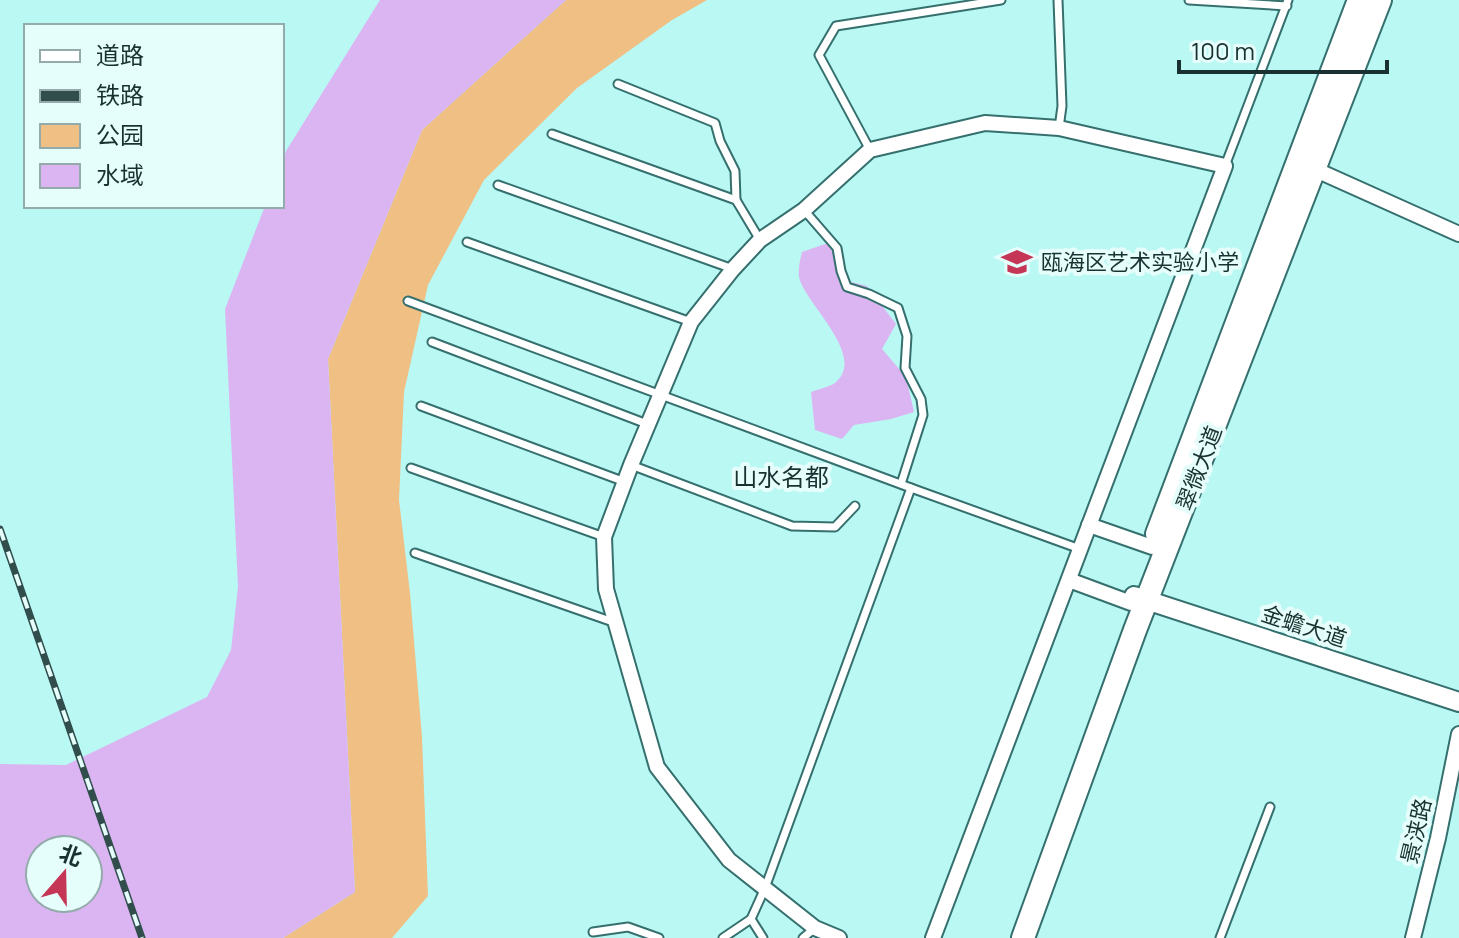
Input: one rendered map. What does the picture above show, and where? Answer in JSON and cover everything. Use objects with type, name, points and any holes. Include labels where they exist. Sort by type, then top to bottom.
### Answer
[{"type":"main road","name":"翠微大道","points":[[1023,938],[1152,547],[1359,0]]},
{"type":"main road","name":"翠微大道","points":[[1006,938],[1137,599],[1380,0]]},
{"type":"street","points":[[839,938],[815,928],[729,860],[657,767],[606,589],[604,537],[691,322],[760,240],[804,210],[870,150],[985,123],[1059,128],[1225,166],[933,938]]},
{"type":"street","points":[[1314,169],[1459,234]]},
{"type":"street","points":[[1089,525],[1152,547]]},
{"type":"street","points":[[1069,580],[1137,599]]},
{"type":"street","name":"金蟾大道","points":[[1137,599],[1459,702]]},
{"type":"street","name":"景浃路","points":[[1413,938],[1459,734]]},
{"type":"lane","points":[[870,150],[819,55],[836,26],[1001,0]]},
{"type":"lane","points":[[1058,0],[1062,106],[1059,128]]},
{"type":"lane","points":[[1189,0],[1287,3],[1225,166]]},
{"type":"lane","points":[[618,84],[715,123],[735,171],[736,200],[760,240]]},
{"type":"lane","points":[[552,134],[736,200]]},
{"type":"lane","points":[[498,185],[733,269]]},
{"type":"lane","points":[[804,210],[837,248],[847,287],[898,308],[907,336],[905,368],[921,399],[923,415],[901,484]]},
{"type":"lane","points":[[467,242],[691,322]]},
{"type":"lane","points":[[408,301],[1080,549]]},
{"type":"lane","points":[[432,342],[648,424]]},
{"type":"lane","points":[[421,406],[625,482]]},
{"type":"lane","points":[[631,465],[792,526],[835,527],[855,506]]},
{"type":"lane","points":[[411,468],[604,537]]},
{"type":"lane","points":[[723,938],[751,919],[765,888],[911,488]]},
{"type":"lane","points":[[415,553],[616,623]]},
{"type":"lane","points":[[1220,938],[1270,807]]},
{"type":"lane","points":[[751,919],[763,938]]},
{"type":"lane","points":[[593,932],[628,927],[659,938]]},
{"type":"lane","points":[[803,938],[815,928]]},
{"type":"green space","points":[[566,0],[707,0],[672,20],[577,88],[484,180],[428,285],[404,392],[399,500],[422,737],[428,896],[392,938],[283,938],[355,892],[328,359],[422,130]]},
{"type":"water","points":[[380,0],[566,0],[422,130],[328,359],[355,892],[283,938],[0,938],[0,764],[66,765],[207,697],[231,650],[238,587],[225,309],[264,208],[284,208],[286,151]]},
{"type":"water","points":[[828,243],[847,281],[867,286],[896,324],[882,349],[906,377],[914,412],[854,425],[842,439],[815,430],[811,392],[835,383],[843,372],[844,359],[832,330],[799,277],[802,252]]},
{"type":"railway","points":[[0,529],[142,938]]},
{"type":"place","name":"瓯海区艺术实验小学","points":[[1017,262]]},
{"type":"district","name":"山水名都","points":[[781,478]]}]
